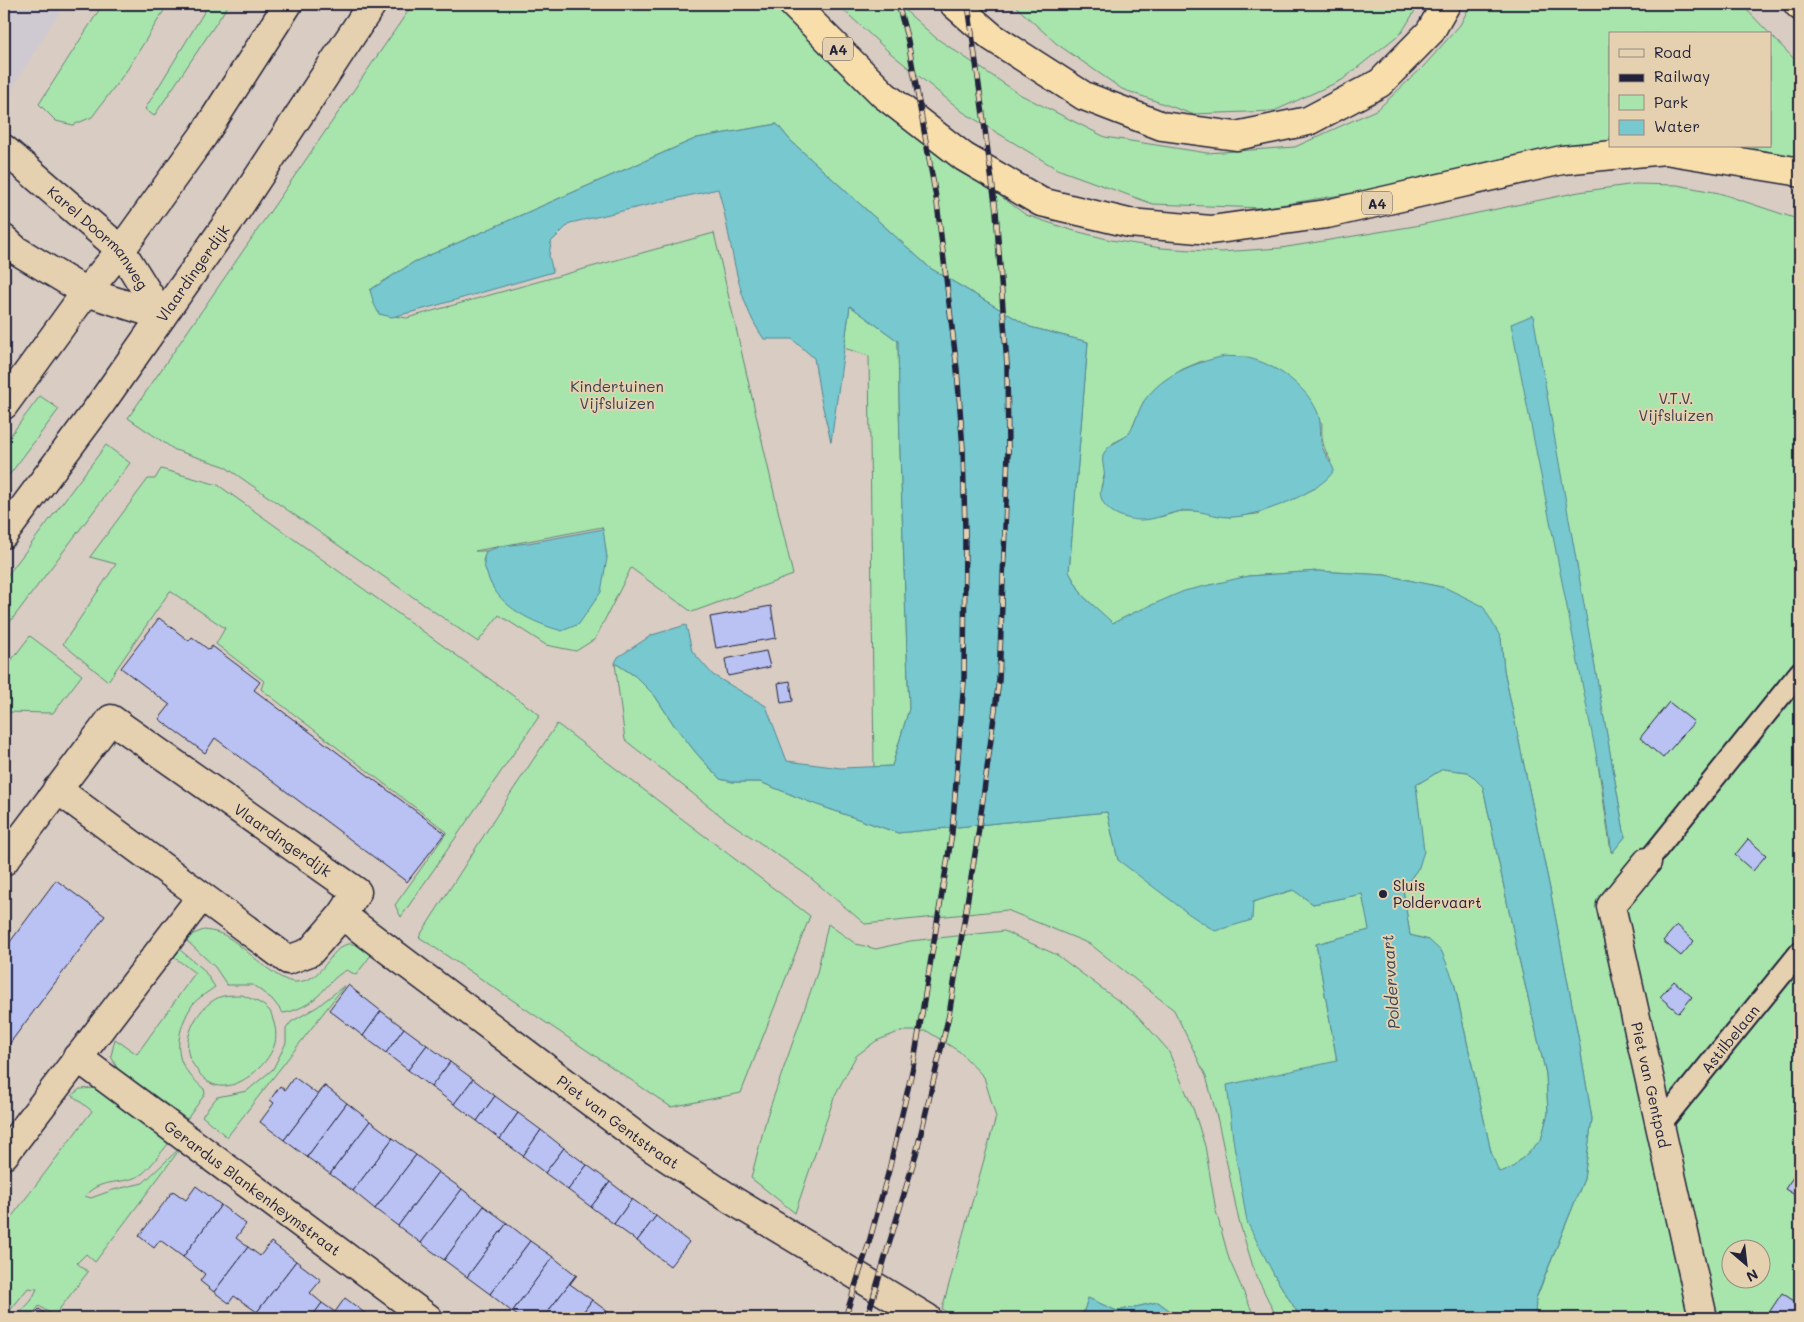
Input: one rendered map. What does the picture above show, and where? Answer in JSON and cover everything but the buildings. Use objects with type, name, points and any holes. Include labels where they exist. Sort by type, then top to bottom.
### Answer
[{"type":"highway","name":"A4","points":[[793,4],[884,94],[964,157],[1041,202],[1129,223],[1212,230],[1327,214],[1562,160],[1665,150],[1800,173]]},
{"type":"highway","points":[[954,4],[992,37],[1084,96],[1162,126],[1236,136],[1308,121],[1380,83],[1430,32],[1446,4]]},
{"type":"street","points":[[4,405],[86,292],[121,250],[203,136],[288,4]]},
{"type":"street","name":"Vlaardingerdijk","points":[[4,534],[97,409],[236,211],[372,4]]},
{"type":"street","name":"Karel Doormanweg","points":[[4,149],[121,250],[162,316]]},
{"type":"street","name":"Karel Doormanweg","points":[[4,239],[16,250],[86,292],[162,316]]},
{"type":"street","name":"Vlaardingerdijk","points":[[4,861],[57,789],[111,719],[357,892],[342,915],[310,952],[288,960],[57,789]]},
{"type":"street","name":"Piet van Gentpad","points":[[1647,862],[1611,906],[1703,1318]]},
{"type":"street","points":[[4,1155],[201,897]]},
{"type":"street","name":"Piet van Gentstraat","points":[[342,915],[648,1144],[732,1200],[918,1312]]},
{"type":"street","name":"Gerardus Blankenheymstraat","points":[[77,1057],[428,1318]]},
{"type":"lane","points":[[1647,862],[1800,672]]},
{"type":"lane","name":"Astilbelaan","points":[[1660,1125],[1800,952]]},
{"type":"shaded area","points":[[4,4],[64,4],[4,101]]},
{"type":"green space","points":[[103,4],[168,4],[127,70],[92,117],[73,125],[56,121],[39,104]]},
{"type":"green space","points":[[209,4],[229,4],[154,116],[145,109]]},
{"type":"green space","points":[[413,4],[773,4],[889,113],[1026,215],[1071,230],[1111,240],[1161,248],[1221,252],[1281,248],[1415,226],[1579,192],[1635,184],[1677,185],[1719,193],[1800,220],[1800,1318],[1535,1318],[1536,1299],[1584,1179],[1592,1119],[1550,889],[1504,670],[1501,638],[1446,588],[1385,575],[1318,571],[1248,576],[1133,613],[1113,624],[1083,596],[1069,572],[1088,342],[1030,327],[930,268],[790,140],[777,124],[697,138],[414,262],[370,290],[379,314],[407,318],[714,233],[793,575],[692,612],[631,568],[595,639],[576,651],[546,645],[499,615],[478,642],[224,466],[175,450],[128,418]],"holes":[[[1532,315],[1625,837],[1612,852],[1611,852]],[[1202,361],[1322,423],[1323,443],[1331,461],[1316,488],[1257,514],[1230,517],[1204,511],[1181,511],[1160,517],[1101,487],[1113,443],[1129,435],[1144,401],[1164,381],[1183,369]],[[602,527],[607,558],[491,584],[483,561],[486,551],[475,551]]]},
{"type":"green space","points":[[837,4],[898,4],[936,38],[1021,95],[1105,137],[1207,153],[1295,147],[1378,109],[1423,67],[1460,25],[1471,4],[1741,4],[1768,32],[1609,32],[1609,142],[1585,144],[1371,190],[1262,208],[1153,204],[1057,169],[963,112],[888,51]]},
{"type":"green space","points":[[1013,4],[1419,4],[1402,32],[1342,80],[1274,111],[1192,114],[1122,89],[1057,44]]},
{"type":"green space","points":[[1772,36],[1800,65],[1800,161],[1784,155],[1744,148],[1772,148]]},
{"type":"green space","points":[[850,306],[898,341],[909,709],[892,766],[874,767],[869,356],[844,348]]},
{"type":"green space","points":[[40,396],[59,409],[4,482],[4,444]]},
{"type":"green space","points":[[106,445],[130,463],[4,630],[4,580]]},
{"type":"green space","points":[[161,469],[218,485],[540,715],[401,917],[395,905],[447,832],[261,689],[264,681],[216,644],[225,628],[170,591],[108,681],[63,644],[116,564],[90,557],[148,479],[155,479]]},
{"type":"green space","points":[[30,636],[82,675],[53,713],[4,712],[4,670]]},
{"type":"green space","points":[[615,663],[635,676],[655,696],[674,725],[720,779],[733,782],[760,782],[812,803],[898,833],[1107,812],[1118,860],[1252,902],[1294,890],[1313,904],[1362,894],[1370,930],[1316,944],[1337,1061],[1274,1275],[1301,1318],[1277,1318],[1255,1273],[1239,1221],[1218,1121],[1206,1076],[1174,1010],[1090,944],[1007,910],[865,924],[807,875],[725,819],[625,740]]},
{"type":"green space","points":[[557,724],[810,916],[741,1093],[671,1107],[419,937]]},
{"type":"green space","points":[[1443,769],[1468,772],[1483,787],[1519,959],[1546,1074],[1548,1113],[1541,1140],[1512,1168],[1498,1173],[1491,1152],[1454,982],[1429,940],[1410,935],[1403,889],[1419,867],[1419,811],[1416,785]]},
{"type":"green space","points":[[828,924],[856,944],[876,949],[910,941],[1004,931],[1057,955],[1136,1014],[1168,1050],[1194,1111],[1205,1146],[1216,1211],[1229,1259],[1255,1318],[1180,1318],[1158,1302],[1117,1311],[1088,1298],[1083,1314],[1085,1318],[955,1318],[942,1309],[996,1117],[984,1077],[960,1052],[927,1031],[901,1031],[876,1041],[856,1056],[835,1095],[795,1213],[751,1178],[767,1116],[817,973]]},
{"type":"green space","points":[[204,930],[226,936],[280,977],[296,982],[314,976],[341,947],[348,944],[358,945],[374,951],[356,975],[347,970],[343,972],[311,1002],[283,1013],[272,999],[253,985],[227,985],[215,967],[187,941],[193,934]]},
{"type":"green space","points":[[180,950],[203,969],[215,987],[193,1004],[180,1032],[179,1048],[182,1063],[204,1089],[205,1094],[187,1119],[117,1068],[111,1056],[115,1039],[137,1054],[195,973],[174,957]]},
{"type":"green space","points":[[345,985],[227,1137],[202,1116],[217,1097],[247,1091],[273,1069],[286,1043],[286,1029],[291,1022],[317,1007]]},
{"type":"green space","points":[[242,995],[270,1011],[276,1036],[275,1043],[265,1062],[250,1076],[233,1085],[215,1085],[204,1078],[191,1061],[188,1052],[190,1032],[200,1013],[215,1000],[223,996]]},
{"type":"green space","points":[[97,1088],[173,1138],[142,1174],[128,1180],[98,1186],[85,1196],[91,1198],[113,1190],[143,1183],[183,1145],[95,1262],[86,1254],[77,1263],[88,1272],[54,1316],[39,1306],[30,1318],[15,1318],[31,1301],[37,1289],[28,1288],[4,1318],[4,1227],[92,1111],[72,1095],[80,1089]]},
{"type":"water","name":"Poldervaart","points":[[777,124],[790,140],[930,268],[1030,327],[1088,342],[1069,572],[1083,596],[1113,623],[1184,591],[1248,576],[1318,571],[1385,575],[1446,588],[1483,606],[1501,638],[1504,670],[1550,889],[1592,1119],[1584,1179],[1536,1298],[1535,1318],[1301,1318],[1274,1275],[1247,1222],[1233,1139],[1227,1085],[1337,1061],[1316,944],[1369,930],[1362,894],[1313,904],[1293,890],[1253,902],[1252,920],[1215,931],[1189,914],[1118,860],[1107,812],[898,833],[812,803],[760,782],[733,782],[720,779],[674,725],[655,696],[635,676],[615,663],[618,657],[652,635],[686,625],[692,651],[713,675],[766,706],[787,761],[841,768],[892,766],[909,709],[898,341],[850,306],[831,442],[814,358],[792,339],[764,339],[754,322],[740,286],[718,189],[570,223],[551,242],[549,256],[553,272],[392,317],[379,314],[370,290],[414,262],[697,138]],"holes":[[[1443,769],[1468,772],[1483,787],[1519,959],[1546,1074],[1548,1113],[1541,1140],[1512,1168],[1499,1172],[1491,1152],[1454,982],[1442,952],[1429,940],[1410,935],[1403,889],[1419,867],[1424,851],[1416,785]]]},
{"type":"water","points":[[1533,315],[1625,837],[1612,853],[1602,784],[1511,324]]},
{"type":"water","points":[[1225,356],[1245,357],[1269,365],[1288,377],[1305,393],[1319,416],[1324,452],[1334,470],[1317,487],[1303,495],[1271,508],[1241,516],[1224,517],[1200,512],[1182,511],[1141,520],[1129,519],[1112,511],[1103,503],[1100,495],[1104,479],[1104,453],[1128,435],[1144,401],[1160,384],[1191,366]]},
{"type":"water","points":[[603,529],[607,558],[601,592],[579,624],[562,631],[540,624],[509,606],[493,588],[484,564],[486,551],[502,546]]},
{"type":"water","points":[[1088,1298],[1117,1311],[1158,1302],[1180,1318],[1085,1318],[1083,1314]]},
{"type":"railway","points":[[845,1318],[868,1246],[889,1170],[913,1067],[952,833],[964,681],[965,531],[963,449],[957,369],[937,203],[908,41],[898,4]]},
{"type":"railway","points":[[867,1318],[916,1154],[949,1015],[978,835],[999,680],[1008,452],[1007,365],[996,211],[968,4]]},
{"type":"place","name":"Sluis Poldervaart","points":[[1383,894]]},
{"type":"park label","name":"Kindertuinen Vijfsluizen","points":[[617,394]]},
{"type":"park label","name":"V.T.V. Vijfsluizen","points":[[1676,406]]}]
